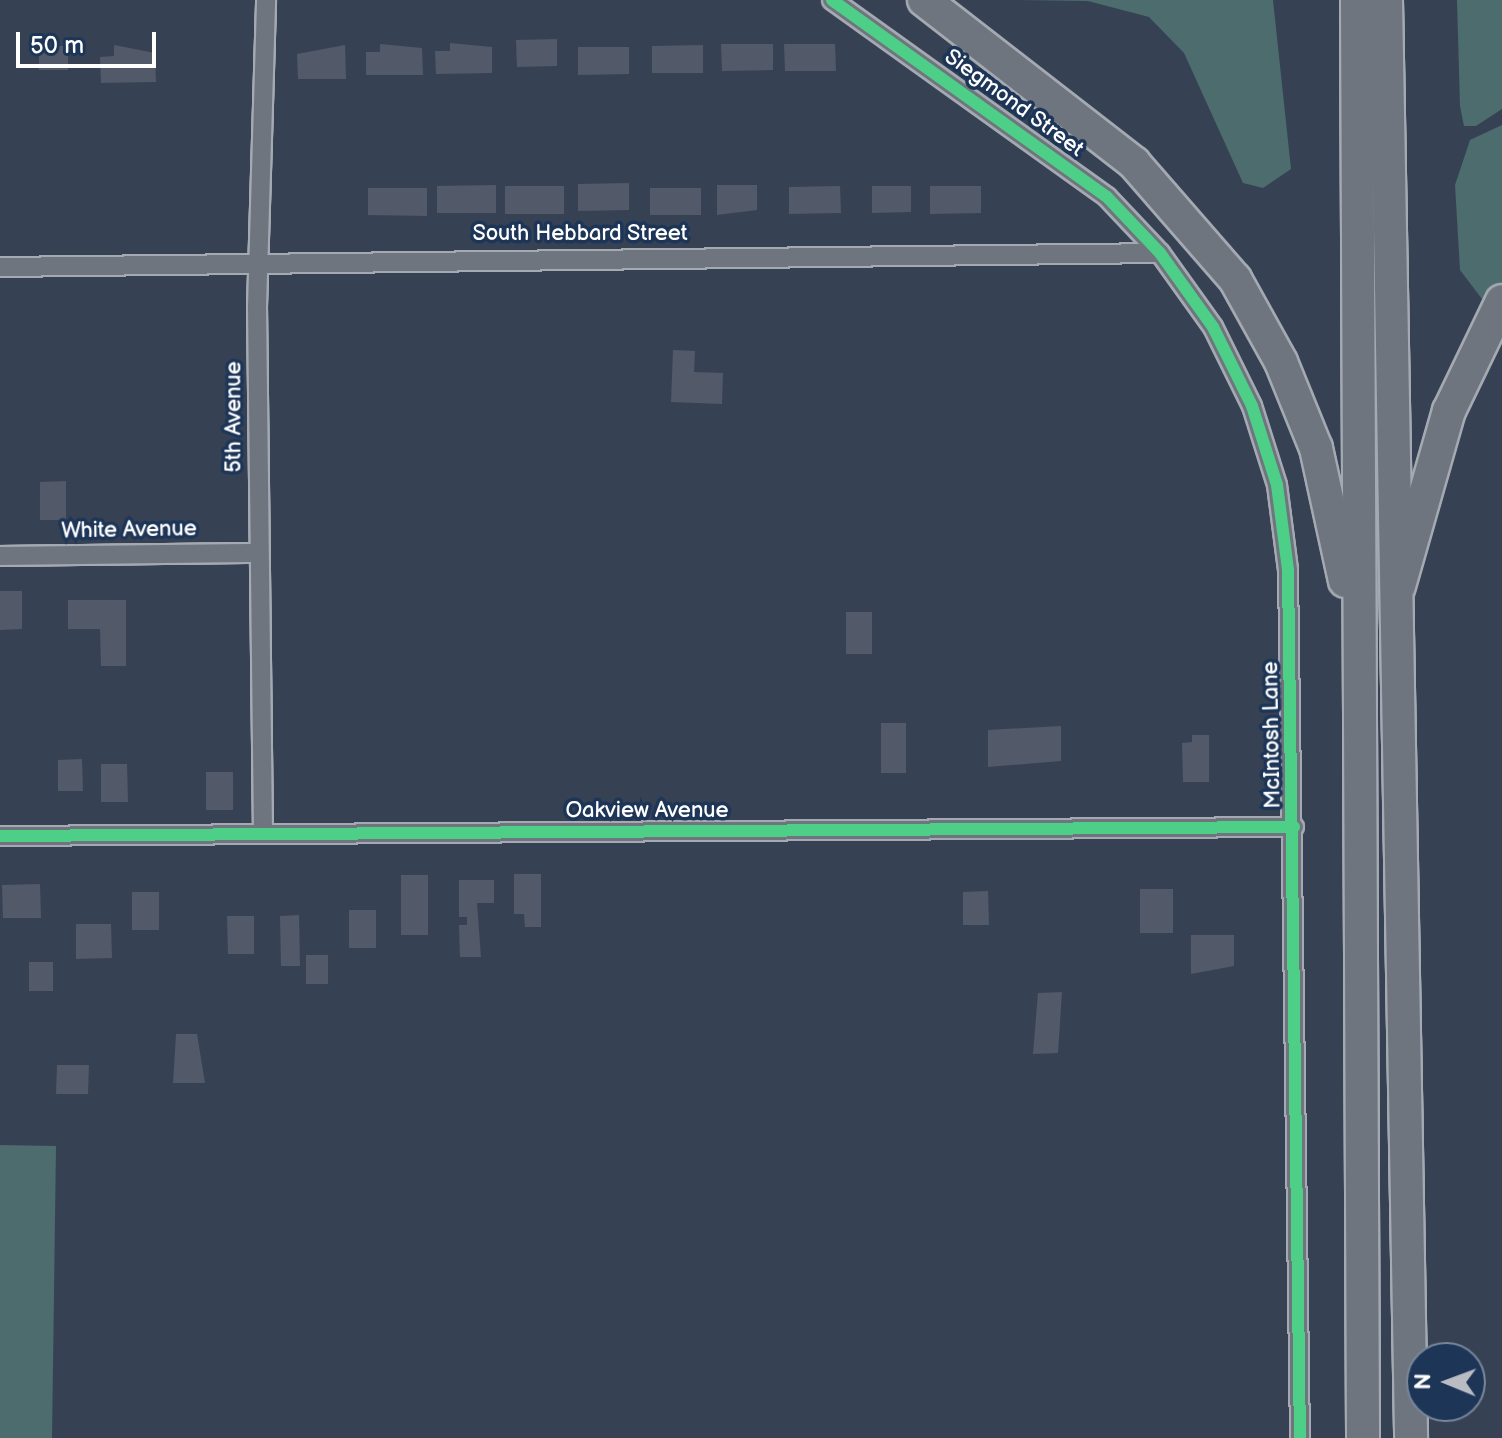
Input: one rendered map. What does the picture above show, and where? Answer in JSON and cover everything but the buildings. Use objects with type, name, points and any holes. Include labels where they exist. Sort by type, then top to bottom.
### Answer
[{"type":"highway","points":[[924,0],[1134,163],[1235,279],[1281,362],[1328,485],[1361,698]]},
{"type":"highway","points":[[1357,0],[1363,1438]]},
{"type":"highway","points":[[1386,0],[1393,603],[1411,1438]]},
{"type":"highway","points":[[1393,603],[1449,411],[1502,301]]},
{"type":"street","name":"5th Avenue","points":[[263,834],[259,260],[266,0]]},
{"type":"street","name":"Siegmond Street","points":[[832,0],[1051,153],[1160,253]]},
{"type":"street","name":"South Hebbard Street","points":[[0,267],[259,260],[1160,253]]},
{"type":"street","name":"McIntosh Lane","points":[[1160,253],[1226,353],[1277,485],[1288,570],[1294,827],[1300,1438]]},
{"type":"street","name":"White Avenue","points":[[0,556],[259,553]]},
{"type":"street","name":"Oakview Avenue","points":[[0,836],[1294,827]]},
{"type":"green space","points":[[1017,0],[1273,0],[1291,169],[1263,188],[1243,183],[1184,53],[1149,17],[1088,1]]},
{"type":"green space","points":[[1457,0],[1502,0],[1502,109],[1476,126],[1464,126],[1460,106]]},
{"type":"green space","points":[[1502,125],[1502,293],[1482,299],[1460,270],[1455,185],[1470,140]]},
{"type":"green space","points":[[0,1145],[56,1146],[52,1438],[0,1438]]},
{"type":"cycle path","points":[[832,0],[1107,197],[1160,253],[1213,327],[1252,406],[1277,485],[1288,570],[1300,1438]]},
{"type":"cycle path","points":[[0,836],[1294,827]]}]
